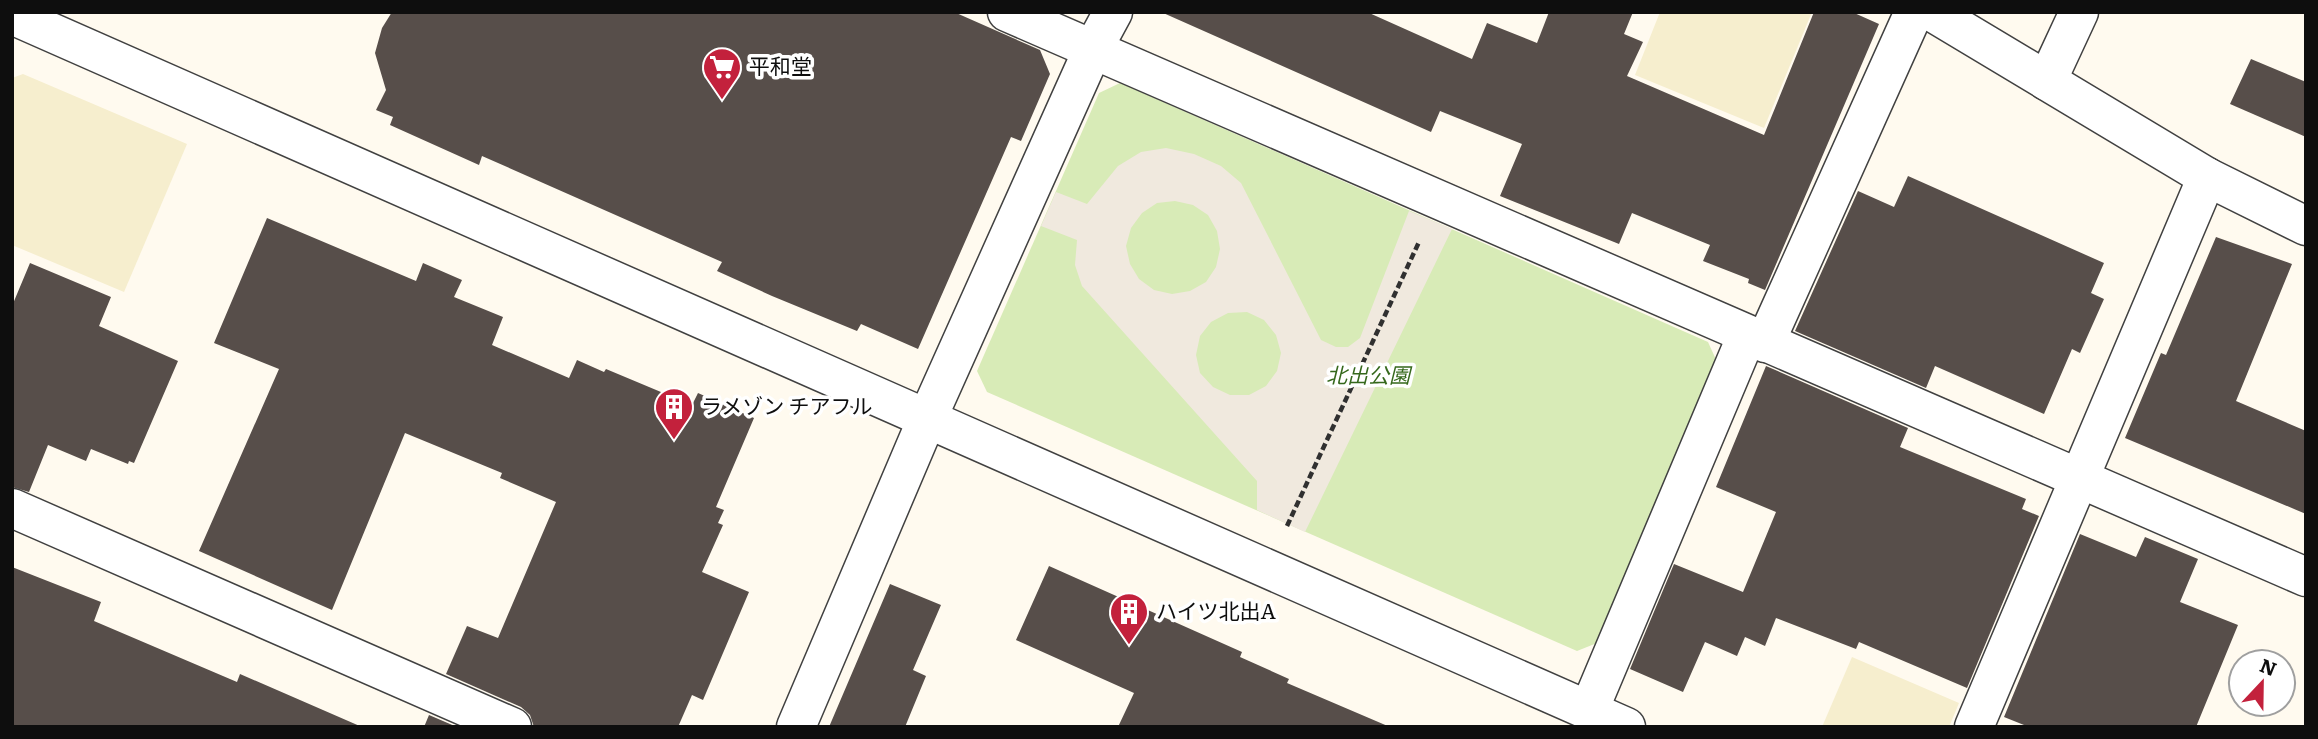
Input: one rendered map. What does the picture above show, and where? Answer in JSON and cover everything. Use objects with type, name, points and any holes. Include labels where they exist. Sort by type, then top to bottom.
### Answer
[{"type":"street","points":[[1007,12],[2306,577]]},
{"type":"street","points":[[796,727],[927,419],[1093,49],[1113,12]]},
{"type":"street","points":[[1589,710],[1756,339],[1914,12]]},
{"type":"street","points":[[1932,12],[2207,177],[2306,226]]},
{"type":"street","points":[[2047,82],[2079,12]]},
{"type":"street","points":[[12,15],[1626,727]]},
{"type":"street","points":[[1974,727],[2207,177]]},
{"type":"street","points":[[12,508],[512,727]]},
{"type":"path","points":[[1267,568],[1438,200]]},
{"type":"shaded area","points":[[1660,12],[1812,12],[1764,128],[1635,75]]},
{"type":"shaded area","points":[[23,74],[187,144],[124,292],[12,245],[12,78]]},
{"type":"shaded area","points":[[1166,148],[1194,154],[1221,166],[1241,183],[1321,340],[1336,347],[1348,347],[1360,338],[1409,211],[1452,229],[1305,532],[1257,510],[1257,481],[1082,286],[1075,265],[1077,240],[1041,226],[1056,192],[1087,204],[1118,166],[1141,152]],"holes":[[[1175,201],[1193,205],[1208,215],[1217,231],[1220,249],[1216,267],[1206,282],[1190,291],[1172,294],[1154,290],[1139,279],[1130,264],[1126,246],[1131,228],[1142,213],[1157,203]],[[1247,312],[1264,320],[1276,335],[1281,353],[1277,371],[1266,386],[1249,395],[1230,395],[1213,387],[1200,373],[1196,355],[1200,336],[1211,322],[1228,313]]]},
{"type":"shaded area","points":[[1852,657],[1959,703],[1949,727],[1822,727]]},
{"type":"green space","name":"北出公園","points":[[1120,83],[1708,342],[1718,364],[1597,643],[1577,651],[987,392],[977,371],[1099,93]]},
{"type":"building","points":[[392,12],[954,12],[1040,50],[1050,74],[1021,141],[1011,137],[918,349],[861,324],[857,331],[772,296],[717,271],[722,262],[482,156],[479,165],[390,125],[393,117],[376,110],[386,90],[375,53],[382,28]]},
{"type":"building","points":[[1161,12],[1367,12],[1472,59],[1487,23],[1537,43],[1549,12],[1633,12],[1624,34],[1643,42],[1627,76],[1764,135],[1814,12],[1852,12],[1879,24],[1765,290],[1748,283],[1749,279],[1703,261],[1710,245],[1632,213],[1619,244],[1500,196],[1522,144],[1440,111],[1431,132]]},
{"type":"building","points":[[2251,59],[2306,82],[2306,137],[2230,104]]},
{"type":"building","points":[[1908,176],[2104,263],[2091,293],[2104,299],[2080,353],[2072,349],[2044,414],[1935,366],[1926,388],[1795,331],[1858,191],[1894,207]]},
{"type":"building","points":[[267,218],[416,281],[423,263],[462,280],[454,297],[503,317],[492,345],[569,378],[577,360],[604,372],[606,369],[692,405],[698,393],[754,418],[716,507],[724,510],[718,523],[723,525],[702,572],[749,592],[703,700],[692,695],[678,727],[534,727],[530,715],[521,707],[446,674],[467,626],[498,638],[556,502],[500,478],[502,473],[405,433],[332,610],[199,551],[279,369],[214,343]]},
{"type":"building","points":[[2216,237],[2292,264],[2236,401],[2306,431],[2306,514],[2125,438],[2161,353],[2166,355]]},
{"type":"building","points":[[30,263],[111,297],[99,326],[178,361],[134,463],[129,461],[128,464],[91,449],[86,461],[48,445],[29,492],[12,487],[12,306]]},
{"type":"building","points":[[1766,366],[1908,428],[1900,447],[2026,499],[2022,509],[2039,516],[1967,688],[1859,642],[1856,649],[1776,618],[1765,646],[1745,637],[1737,656],[1705,642],[1683,692],[1630,669],[1674,564],[1743,592],[1776,512],[1716,487]]},
{"type":"building","points":[[2080,534],[2136,557],[2145,537],[2198,559],[2180,602],[2238,625],[2196,727],[2029,727],[2004,717]]},
{"type":"building","name":"ハイツ北出A","points":[[1049,566],[1242,652],[1240,657],[1289,679],[1287,683],[1390,727],[1118,727],[1134,693],[1016,640]]},
{"type":"building","points":[[12,567],[101,602],[94,621],[237,682],[240,674],[362,727],[12,727]]},
{"type":"building","points":[[890,584],[941,605],[913,670],[926,676],[905,727],[829,727]]},
{"type":"building","points":[[429,715],[457,727],[424,727]]},
{"type":"place","name":"平和堂","points":[[722,101]]},
{"type":"place","name":"ラメゾン チアフル","points":[[674,441]]},
{"type":"place","name":"ハイツ北出A","points":[[1129,646]]}]
